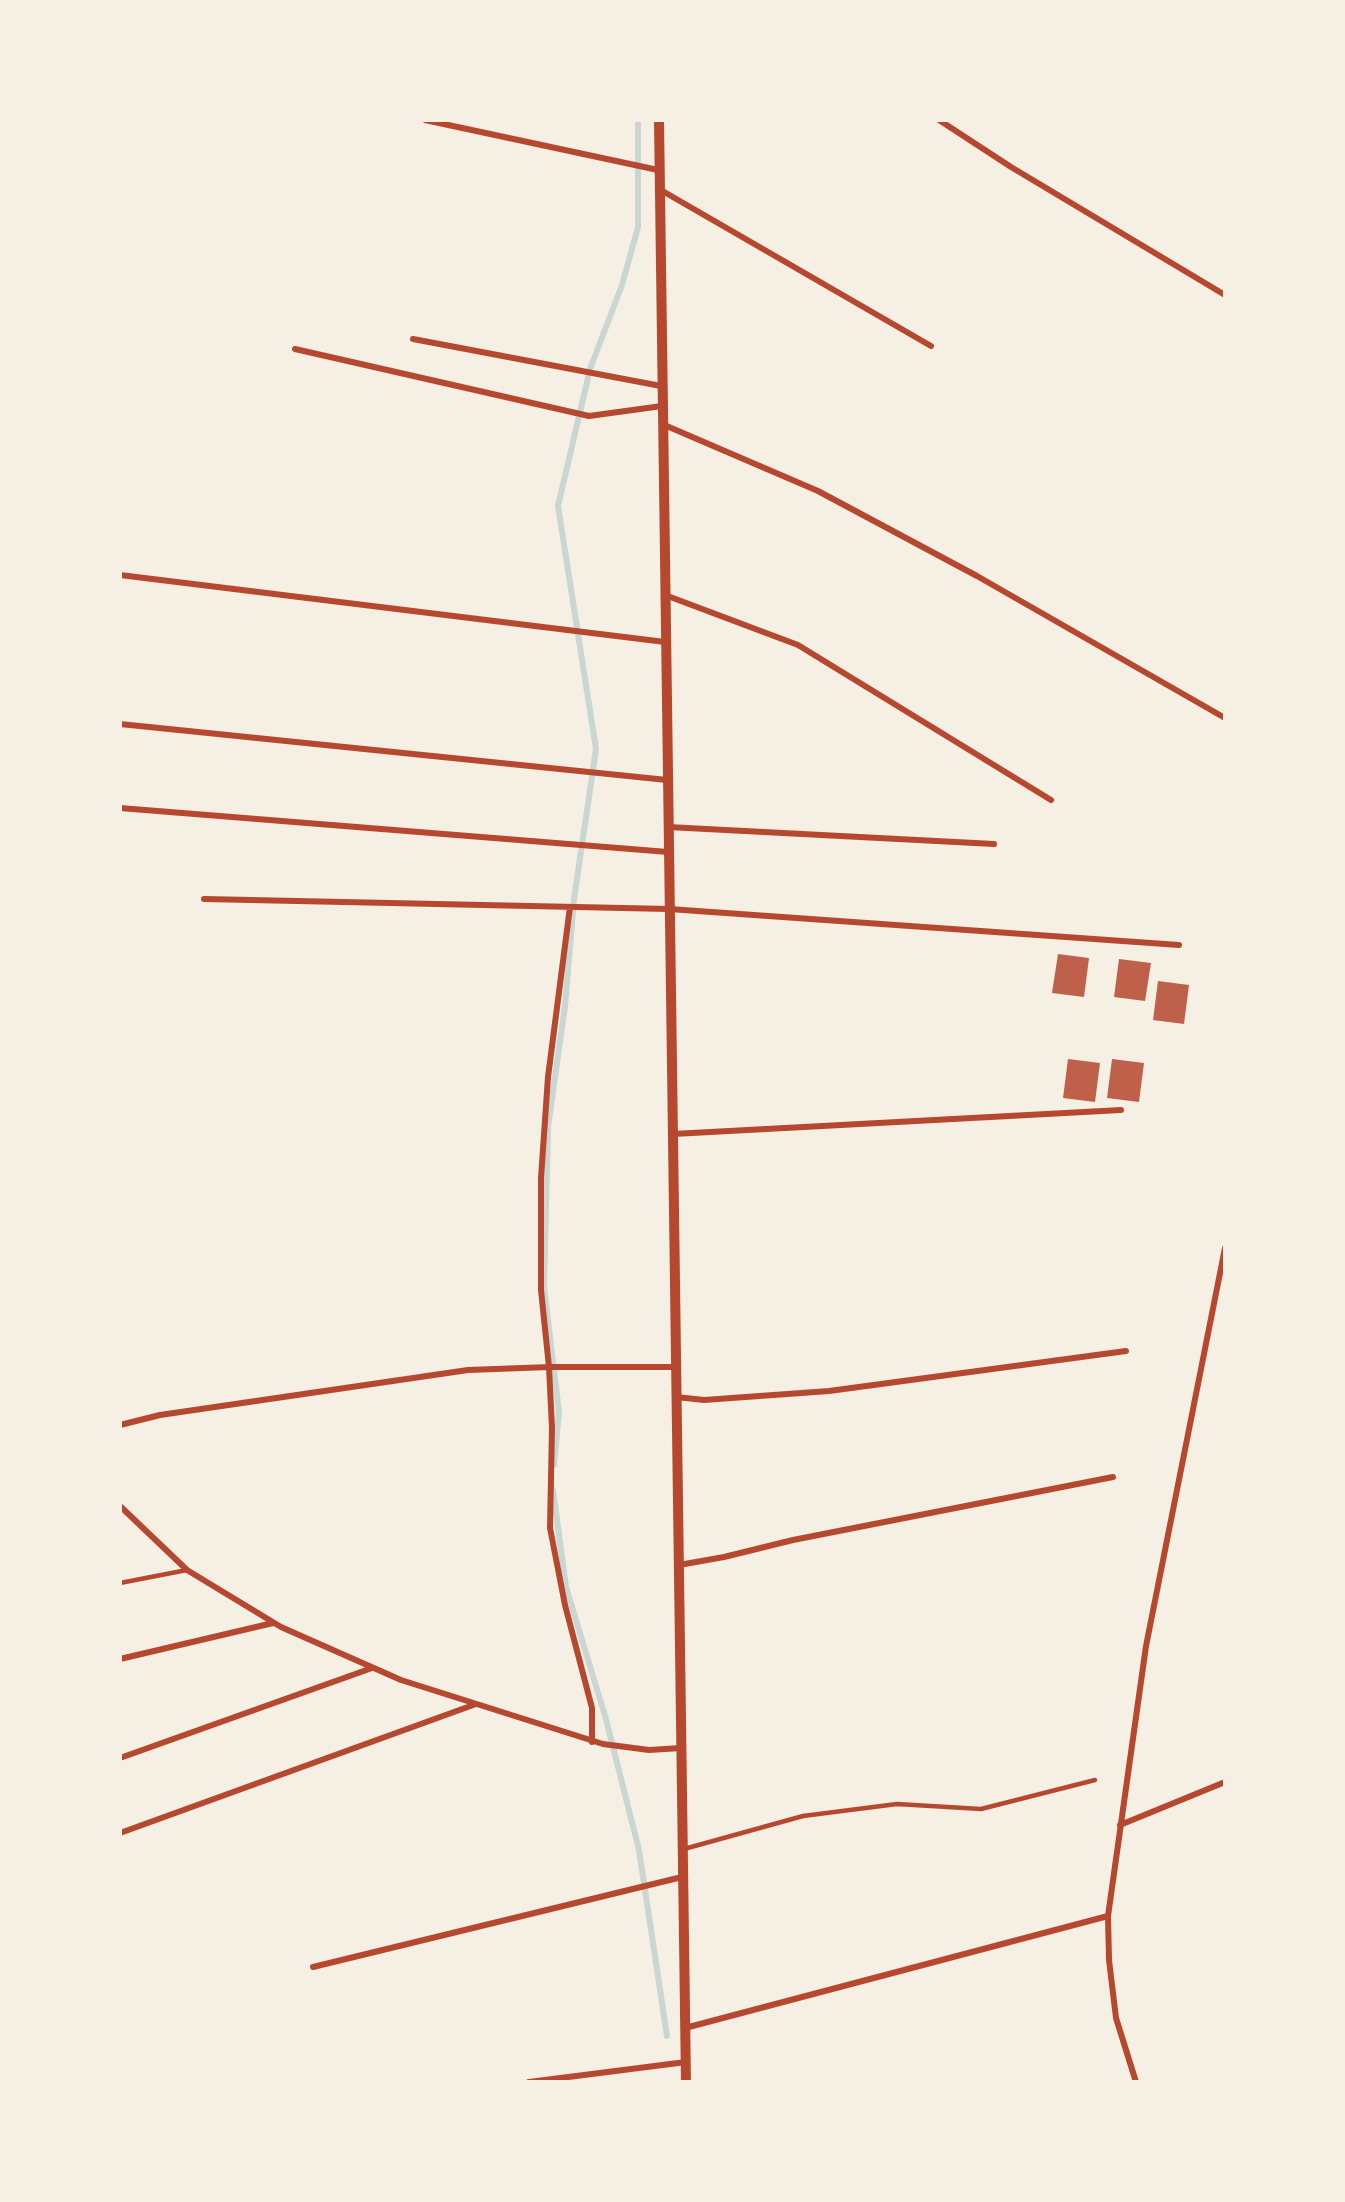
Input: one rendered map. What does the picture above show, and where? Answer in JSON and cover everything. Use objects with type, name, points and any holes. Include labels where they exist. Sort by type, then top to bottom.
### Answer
[{"type":"street","points":[[425,120],[655,169]]},
{"type":"street","points":[[658,120],[655,169],[658,189],[662,406],[686,2082]]},
{"type":"street","points":[[939,120],[1011,167],[1225,295]]},
{"type":"street","points":[[658,189],[931,346]]},
{"type":"street","points":[[413,339],[661,386]]},
{"type":"street","points":[[295,349],[589,416],[662,406]]},
{"type":"street","points":[[662,424],[818,492],[977,576],[1225,717]]},
{"type":"street","points":[[120,575],[665,642]]},
{"type":"street","points":[[664,595],[798,645],[1051,800]]},
{"type":"street","points":[[120,724],[667,780]]},
{"type":"street","points":[[120,808],[668,852]]},
{"type":"street","points":[[668,827],[994,844]]},
{"type":"street","points":[[204,899],[669,909],[1179,945]]},
{"type":"street","points":[[570,907],[548,1077],[541,1178],[541,1290],[550,1367],[552,1428],[550,1528],[566,1605],[592,1708],[592,1742]]},
{"type":"street","points":[[672,1134],[1121,1110]]},
{"type":"street","points":[[1136,2082],[1116,2018],[1109,1960],[1108,1916],[1146,1646],[1180,1464],[1225,1248]]},
{"type":"street","points":[[676,1397],[704,1400],[829,1390],[1126,1351]]},
{"type":"street","points":[[120,1425],[160,1415],[468,1370],[550,1367],[675,1367]]},
{"type":"street","points":[[678,1565],[1113,1477]]},
{"type":"street","points":[[120,1506],[187,1570],[274,1622],[401,1680],[592,1742],[649,1750],[681,1748]]},
{"type":"street","points":[[120,1659],[274,1622]]},
{"type":"street","points":[[120,1758],[373,1667]]},
{"type":"street","points":[[120,1833],[477,1704]]},
{"type":"street","points":[[1119,1825],[1225,1782]]},
{"type":"street","points":[[313,1967],[682,1877]]},
{"type":"street","points":[[685,2028],[1108,1916]]},
{"type":"street","points":[[530,2082],[686,2062]]},
{"type":"lane","points":[[120,1583],[187,1570]]},
{"type":"lane","points":[[682,1850],[803,1816],[897,1804],[981,1809],[1095,1780]]},
{"type":"building","points":[[1058,954],[1089,958],[1084,997],[1052,993]]},
{"type":"building","points":[[1119,959],[1151,963],[1145,1001],[1114,997]]},
{"type":"building","points":[[1158,981],[1189,985],[1184,1024],[1153,1020]]},
{"type":"building","points":[[1068,1059],[1100,1063],[1095,1102],[1063,1098]]},
{"type":"building","points":[[1112,1059],[1144,1063],[1139,1102],[1107,1098]]},
{"type":"waterway","points":[[554,1465],[559,1412],[544,1287],[548,1127],[565,1006],[574,899],[596,749],[558,506],[590,369],[622,285],[638,227],[638,120]]},
{"type":"waterway","points":[[553,1490],[566,1587],[606,1719],[639,1850],[667,2036]]}]
